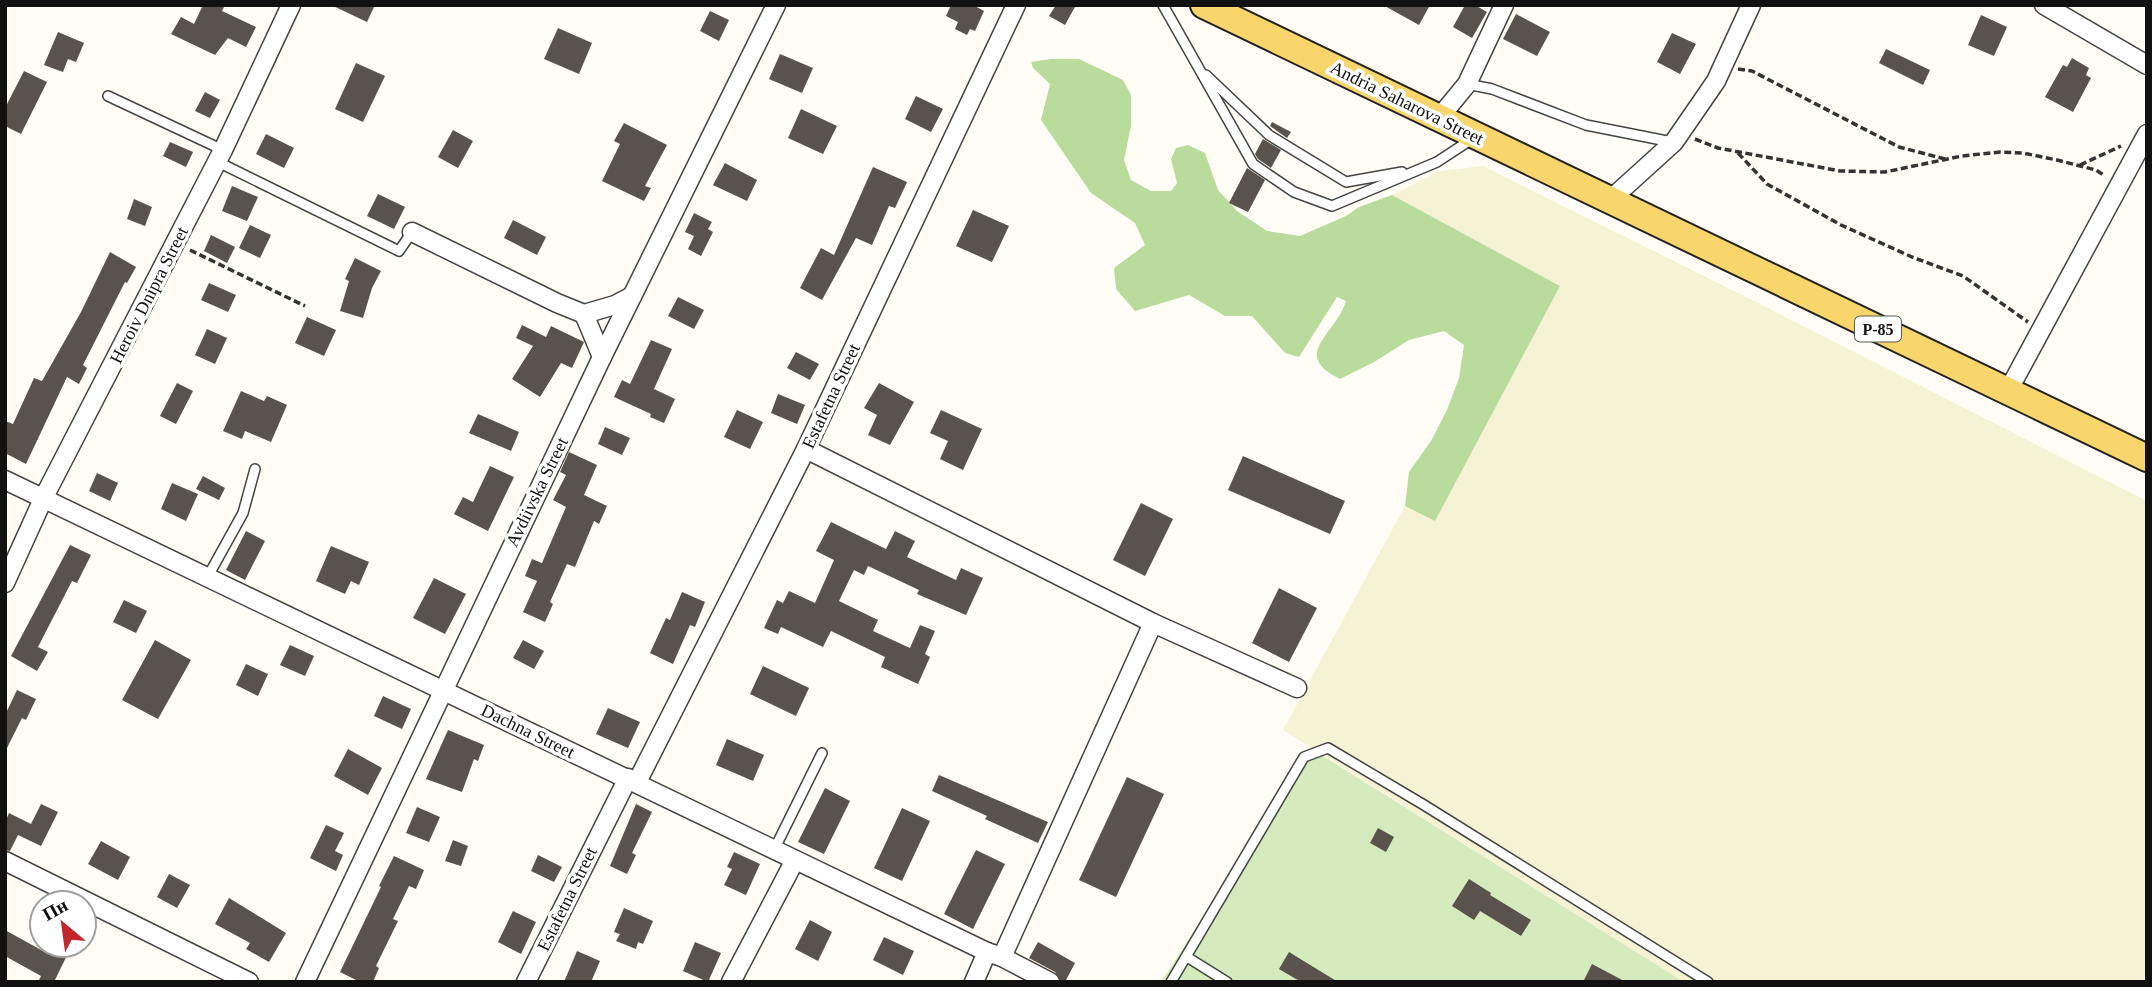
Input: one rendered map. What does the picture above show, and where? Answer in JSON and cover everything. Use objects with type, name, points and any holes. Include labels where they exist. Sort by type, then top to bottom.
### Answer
[{"type":"main road","name":"Andria Saharova Street","points":[[1204,5],[1236,12],[1439,118],[1610,200]]},
{"type":"main road","name":"Р-85","points":[[1610,200],[2147,458]]},
{"type":"street","name":"Heroiv Dnipra Street","points":[[5,583],[44,497],[220,156],[291,5]]},
{"type":"street","name":"Avdiivska Street","points":[[305,982],[602,357],[776,5]]},
{"type":"street","name":"Estafetna Street","points":[[526,982],[806,449],[1016,5]]},
{"type":"street","points":[[1439,118],[1466,84],[1504,5]]},
{"type":"street","points":[[1610,200],[1677,138],[1716,81],[1752,5]]},
{"type":"street","points":[[2044,5],[2147,65]]},
{"type":"street","points":[[2008,391],[2147,134]]},
{"type":"street","points":[[412,232],[584,314],[615,305],[632,296]]},
{"type":"street","points":[[584,314],[602,357]]},
{"type":"street","points":[[806,449],[1153,623],[1297,688]]},
{"type":"street","name":"Dachna Street","points":[[5,480],[443,688],[486,712],[1050,982]]},
{"type":"street","points":[[974,982],[995,954],[1153,623]]},
{"type":"street","points":[[5,860],[249,982]]},
{"type":"street","points":[[731,982],[795,860]]},
{"type":"lane","points":[[1163,5],[1253,164],[1294,192],[1332,206],[1437,162],[1476,136]]},
{"type":"lane","points":[[1199,68],[1269,135],[1346,183],[1437,162]]},
{"type":"lane","points":[[1466,84],[1492,89],[1587,125],[1677,138]]},
{"type":"lane","points":[[108,96],[399,251],[412,232]]},
{"type":"lane","points":[[207,578],[243,513],[256,469]]},
{"type":"lane","points":[[1171,982],[1304,757],[1328,748],[1708,982]]},
{"type":"lane","points":[[774,850],[822,753]]},
{"type":"lane","points":[[1187,957],[1227,982]]},
{"type":"path","points":[[1716,81],[1731,68],[1752,71],[1899,147],[1946,159]]},
{"type":"path","points":[[1677,138],[1840,171],[1885,172],[1946,159],[2000,152],[2023,153],[2096,170],[2120,186]]},
{"type":"path","points":[[2078,166],[2126,144]]},
{"type":"path","points":[[1737,152],[1767,184],[1841,225],[1912,257],[1963,276],[2042,332]]},
{"type":"path","points":[[175,243],[305,306]]},
{"type":"shaded area","points":[[1483,166],[2147,501],[2147,982],[1684,982],[1283,730],[1405,506],[1434,520],[1560,286],[1392,195],[1440,171]]},
{"type":"green space","points":[[1079,59],[1123,80],[1131,95],[1131,126],[1124,160],[1131,180],[1151,191],[1171,191],[1177,183],[1171,159],[1176,148],[1188,145],[1205,153],[1218,190],[1237,211],[1267,231],[1300,236],[1346,216],[1359,207],[1392,195],[1560,286],[1435,521],[1405,506],[1409,472],[1431,441],[1447,410],[1459,378],[1464,345],[1444,331],[1409,340],[1340,379],[1325,370],[1318,361],[1317,353],[1346,301],[1337,297],[1299,357],[1285,353],[1252,316],[1225,316],[1189,295],[1135,311],[1116,289],[1114,268],[1145,245],[1135,223],[1091,193],[1041,120],[1050,84],[1033,68],[1031,62]]},
{"type":"green space","points":[[1312,749],[1684,982],[1161,982]]},
{"type":"building","points":[[203,5],[225,5],[222,11],[256,27],[246,47],[228,38],[215,55],[171,34],[181,17],[194,24]]},
{"type":"building","points":[[331,5],[375,5],[367,22]]},
{"type":"building","points":[[951,5],[973,5],[984,11],[975,31],[970,29],[967,35],[955,29],[958,22],[946,16]]},
{"type":"building","points":[[1056,5],[1076,5],[1065,25],[1049,16]]},
{"type":"building","points":[[1383,5],[1430,5],[1419,25]]},
{"type":"building","points":[[1465,5],[1475,5],[1487,12],[1472,38],[1453,27]]},
{"type":"building","points":[[710,11],[729,20],[719,41],[700,31]]},
{"type":"building","points":[[1516,14],[1550,32],[1537,56],[1503,39]]},
{"type":"building","points":[[1981,15],[2007,27],[1994,56],[1968,45]]},
{"type":"building","points":[[558,28],[592,43],[579,74],[544,59]]},
{"type":"building","points":[[58,32],[84,43],[76,62],[68,59],[63,72],[44,65]]},
{"type":"building","points":[[1672,33],[1696,44],[1680,74],[1657,62]]},
{"type":"building","points":[[1886,49],[1930,70],[1923,85],[1879,63]]},
{"type":"building","points":[[780,54],[813,68],[802,93],[769,79]]},
{"type":"building","points":[[2072,58],[2089,68],[2086,75],[2091,78],[2073,112],[2045,97],[2063,65],[2067,67]]},
{"type":"building","points":[[356,63],[385,76],[363,122],[335,109]]},
{"type":"building","points":[[24,71],[47,82],[21,134],[5,126],[5,108]]},
{"type":"building","points":[[205,92],[220,100],[210,118],[195,111]]},
{"type":"building","points":[[916,96],[943,109],[931,132],[905,119]]},
{"type":"building","points":[[801,109],[837,126],[823,154],[788,138]]},
{"type":"building","points":[[1272,122],[1291,132],[1287,138],[1270,126]]},
{"type":"building","points":[[624,123],[667,145],[645,186],[651,188],[644,201],[602,181],[620,144],[614,141]]},
{"type":"building","points":[[453,130],[473,141],[458,168],[438,157]]},
{"type":"building","points":[[266,134],[294,148],[284,168],[256,154]]},
{"type":"building","points":[[1263,139],[1281,150],[1271,168],[1255,154]]},
{"type":"building","points":[[170,142],[193,152],[186,167],[163,156]]},
{"type":"building","points":[[725,163],[757,180],[747,201],[713,185]]},
{"type":"building","points":[[873,167],[907,182],[895,208],[889,206],[872,245],[856,238],[822,300],[800,288],[821,248],[834,255]]},
{"type":"building","points":[[1247,168],[1265,180],[1248,212],[1229,203]]},
{"type":"building","points":[[232,186],[258,197],[247,221],[222,211]]},
{"type":"building","points":[[378,194],[405,207],[394,229],[367,216]]},
{"type":"building","points":[[134,199],[152,207],[145,226],[127,219]]},
{"type":"building","points":[[973,210],[1009,226],[992,262],[956,246]]},
{"type":"building","points":[[694,213],[712,222],[708,229],[713,232],[701,256],[688,249],[694,236],[685,232]]},
{"type":"building","points":[[513,220],[546,237],[537,255],[504,238]]},
{"type":"building","points":[[250,225],[271,235],[260,258],[239,248]]},
{"type":"building","points":[[211,235],[235,247],[227,263],[204,251]]},
{"type":"building","points":[[110,252],[136,267],[127,283],[125,282],[83,365],[87,368],[79,384],[67,377],[26,464],[5,453],[5,421],[13,424],[34,378],[42,381],[81,312]]},
{"type":"building","points":[[355,258],[381,271],[372,288],[363,318],[340,311],[349,281],[345,279]]},
{"type":"building","points":[[209,283],[236,295],[228,312],[201,300]]},
{"type":"building","points":[[678,297],[704,310],[694,329],[668,316]]},
{"type":"building","points":[[307,317],[336,330],[324,356],[295,343]]},
{"type":"building","points":[[522,325],[546,337],[551,326],[584,342],[572,368],[561,363],[540,397],[512,379],[533,346],[516,338]]},
{"type":"building","points":[[207,329],[227,338],[215,364],[195,355]]},
{"type":"building","points":[[651,340],[672,349],[654,389],[675,399],[664,423],[614,397],[622,380],[630,384]]},
{"type":"building","points":[[796,352],[819,364],[810,380],[787,368]]},
{"type":"building","points":[[177,383],[193,391],[176,424],[160,416]]},
{"type":"building","points":[[879,383],[914,402],[890,445],[868,435],[877,415],[864,408]]},
{"type":"building","points":[[241,391],[264,401],[267,396],[287,405],[271,442],[245,431],[242,439],[223,431]]},
{"type":"building","points":[[778,394],[805,405],[797,424],[771,413]]},
{"type":"building","points":[[737,410],[763,422],[750,449],[724,437]]},
{"type":"building","points":[[941,410],[982,429],[963,470],[940,459],[948,441],[930,433]]},
{"type":"building","points":[[478,414],[519,432],[511,451],[469,433]]},
{"type":"building","points":[[605,427],[630,438],[622,455],[598,444]]},
{"type":"building","points":[[569,452],[597,465],[584,495],[607,506],[599,524],[594,521],[575,567],[567,564],[550,602],[553,604],[545,622],[523,612],[537,581],[525,576],[532,559],[542,563],[566,507],[553,500],[566,475],[560,472]]},
{"type":"building","points":[[1243,456],[1345,501],[1330,534],[1228,490]]},
{"type":"building","points":[[490,466],[514,477],[488,531],[454,514],[463,497],[473,502]]},
{"type":"building","points":[[97,473],[118,483],[110,501],[89,491]]},
{"type":"building","points":[[203,476],[225,488],[219,500],[196,489]]},
{"type":"building","points":[[172,483],[198,494],[186,521],[161,509]]},
{"type":"building","points":[[1141,503],[1173,519],[1145,576],[1113,560]]},
{"type":"building","points":[[831,522],[886,549],[895,531],[915,541],[907,557],[956,580],[961,568],[983,578],[966,615],[917,594],[919,590],[868,566],[864,575],[854,570],[839,601],[878,620],[873,631],[910,648],[920,625],[935,631],[925,654],[930,657],[918,684],[881,667],[885,657],[831,631],[823,647],[781,627],[778,634],[764,628],[777,600],[783,603],[789,591],[815,603],[834,560],[816,551]]},
{"type":"building","points":[[246,531],[265,541],[245,580],[226,570]]},
{"type":"building","points":[[70,545],[91,555],[77,583],[72,581],[38,647],[48,652],[37,671],[11,656]]},
{"type":"building","points":[[331,546],[369,562],[359,585],[351,581],[345,594],[316,581]]},
{"type":"building","points":[[434,578],[466,594],[445,634],[413,618]]},
{"type":"building","points":[[1279,588],[1317,608],[1289,662],[1252,643]]},
{"type":"building","points":[[682,592],[705,602],[695,627],[690,625],[673,664],[650,653],[666,618],[670,620]]},
{"type":"building","points":[[124,600],[147,611],[136,633],[113,622]]},
{"type":"building","points":[[155,640],[191,660],[158,719],[122,700]]},
{"type":"building","points":[[523,640],[544,651],[534,669],[513,658]]},
{"type":"building","points":[[290,645],[314,656],[305,676],[280,665]]},
{"type":"building","points":[[246,664],[268,674],[258,696],[236,685]]},
{"type":"building","points":[[763,666],[809,688],[796,716],[750,694]]},
{"type":"building","points":[[17,690],[36,699],[26,720],[22,718],[5,752],[5,715]]},
{"type":"building","points":[[383,696],[411,709],[402,729],[374,716]]},
{"type":"building","points":[[608,708],[640,722],[628,748],[596,734]]},
{"type":"building","points":[[448,730],[484,745],[478,761],[474,759],[462,792],[426,779]]},
{"type":"building","points":[[727,739],[764,755],[753,781],[716,765]]},
{"type":"building","points":[[348,749],[382,768],[368,795],[334,776]]},
{"type":"building","points":[[939,775],[1048,822],[1038,843],[932,791]]},
{"type":"building","points":[[1127,777],[1164,794],[1116,897],[1079,880]]},
{"type":"building","points":[[825,788],[850,801],[824,854],[798,842]]},
{"type":"building","points":[[41,804],[58,812],[41,846],[18,835],[10,851],[5,850],[5,822],[9,813],[31,824]]},
{"type":"building","points":[[636,804],[652,812],[632,853],[636,855],[627,874],[610,866]]},
{"type":"building","points":[[417,807],[440,817],[429,842],[406,833]]},
{"type":"building","points":[[902,808],[930,821],[902,881],[874,868]]},
{"type":"building","points":[[326,825],[344,833],[335,851],[343,855],[336,871],[310,858]]},
{"type":"building","points":[[1378,828],[1394,837],[1386,852],[1370,843]]},
{"type":"building","points":[[453,840],[468,846],[461,866],[445,861]]},
{"type":"building","points":[[101,841],[130,857],[118,880],[88,864]]},
{"type":"building","points":[[976,850],[1005,864],[973,929],[944,914]]},
{"type":"building","points":[[734,852],[760,864],[746,895],[724,885],[732,869],[727,867]]},
{"type":"building","points":[[538,855],[562,867],[554,882],[531,871]]},
{"type":"building","points":[[394,856],[424,870],[416,889],[409,886],[393,919],[398,921],[376,966],[379,968],[373,982],[360,982],[340,972]]},
{"type":"building","points":[[169,874],[190,885],[177,908],[157,897]]},
{"type":"building","points":[[1469,879],[1531,920],[1521,936],[1480,911],[1474,920],[1452,906]]},
{"type":"building","points":[[229,898],[286,933],[269,962],[246,949],[250,943],[215,924]]},
{"type":"building","points":[[624,908],[653,921],[643,944],[638,942],[636,949],[616,941],[620,934],[614,932]]},
{"type":"building","points":[[513,911],[536,922],[521,954],[498,942]]},
{"type":"building","points":[[810,920],[832,932],[818,961],[795,949]]},
{"type":"building","points":[[5,930],[28,943],[28,959],[65,959],[54,982],[38,982],[41,976],[5,956]]},
{"type":"building","points":[[884,937],[914,951],[903,975],[873,960]]},
{"type":"building","points":[[695,942],[721,953],[708,982],[683,971]]},
{"type":"building","points":[[1038,942],[1075,963],[1065,982],[1061,982],[1055,972],[1029,958]]},
{"type":"building","points":[[577,951],[600,961],[591,982],[564,982]]},
{"type":"building","points":[[1289,952],[1338,982],[1301,982],[1279,969]]},
{"type":"building","points":[[1592,964],[1626,982],[1583,982]]}]
